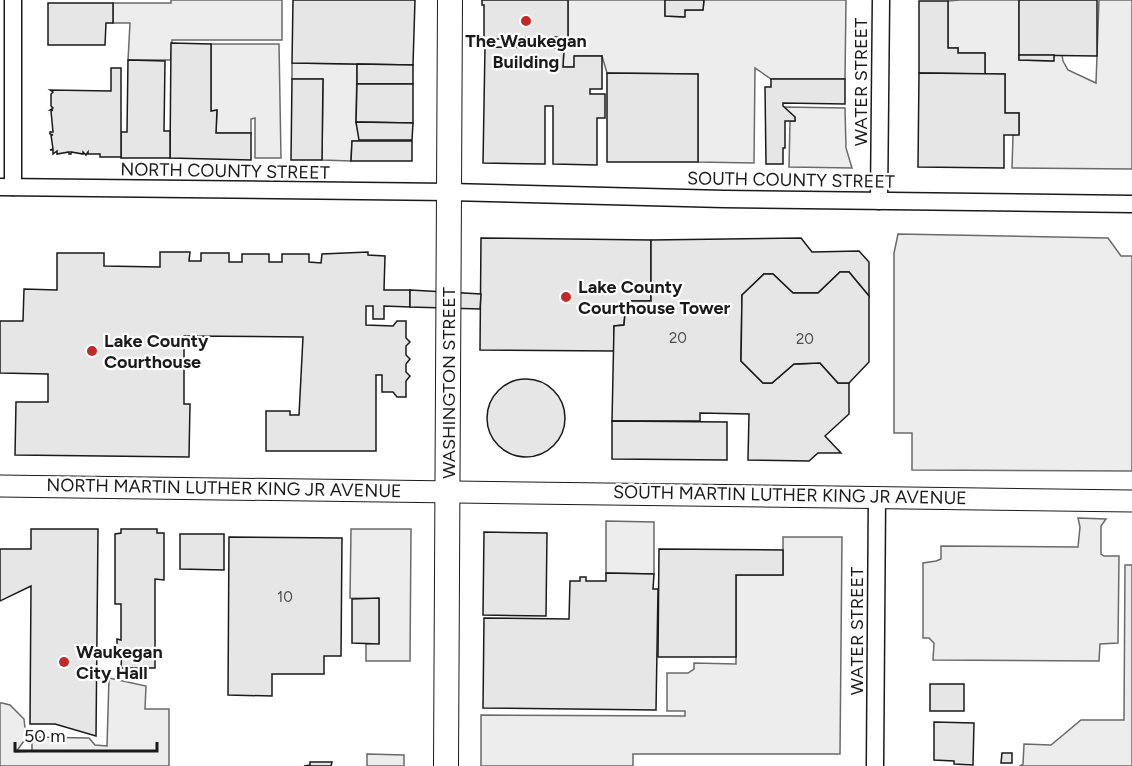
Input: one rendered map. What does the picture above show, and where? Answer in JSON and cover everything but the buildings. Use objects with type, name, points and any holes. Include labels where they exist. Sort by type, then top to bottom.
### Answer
[{"type":"main road","name":"WASHINGTON STREET","points":[[446,766],[450,0]]},
{"type":"street","points":[[7,187],[13,0]]},
{"type":"street","name":"WATER STREET","points":[[879,201],[881,0]]},
{"type":"street","name":"NORTH COUNTY STREET","points":[[7,187],[449,192]]},
{"type":"street","name":"SOUTH COUNTY STREET","points":[[449,192],[701,199],[1132,204]]},
{"type":"street","name":"NORTH MARTIN LUTHER KING JR AVENUE","points":[[0,486],[448,491]]},
{"type":"street","name":"SOUTH MARTIN LUTHER KING JR AVENUE","points":[[448,491],[1132,501]]},
{"type":"street","name":"WATER STREET","points":[[875,766],[877,496]]},
{"type":"shaded area","points":[[171,0],[282,0],[282,40],[172,40],[171,60],[128,60],[130,23],[113,23],[113,3],[171,3]]},
{"type":"shaded area","points":[[568,0],[665,0],[665,16],[684,17],[685,10],[703,10],[704,0],[846,0],[845,79],[771,79],[755,68],[754,163],[698,162],[698,74],[607,73],[602,56],[575,56],[574,67],[563,67],[564,48],[568,37]]},
{"type":"shaded area","points":[[1019,0],[1019,60],[1053,61],[1054,55],[1062,55],[1068,70],[1096,83],[1099,0],[1132,0],[1132,169],[1012,168],[1013,135],[1019,134],[1019,113],[1005,113],[1005,74],[985,74],[985,53],[958,53],[958,48],[948,48],[948,1]]},
{"type":"shaded area","points":[[211,44],[279,44],[281,158],[255,158],[255,118],[251,119],[251,133],[216,133],[217,111],[211,111]]},
{"type":"shaded area","points":[[292,63],[357,64],[356,122],[360,141],[352,141],[351,161],[322,160],[323,79],[292,79]]},
{"type":"shaded area","points":[[784,107],[845,108],[846,148],[852,168],[789,167],[790,121],[795,121],[795,117]]},
{"type":"shaded area","points":[[898,234],[1108,238],[1121,256],[1132,256],[1132,471],[912,470],[912,433],[894,433],[894,253]]},
{"type":"shaded area","points":[[1078,518],[1106,519],[1101,526],[1101,554],[1119,556],[1118,643],[1100,644],[1099,661],[933,660],[934,643],[929,638],[923,638],[923,563],[941,559],[941,546],[1078,547],[1080,527]]},
{"type":"shaded area","points":[[606,521],[654,522],[654,574],[606,573]]},
{"type":"shaded area","points":[[351,529],[411,529],[410,661],[366,661],[366,644],[379,643],[379,599],[350,598]]},
{"type":"shaded area","points":[[783,537],[842,537],[840,754],[633,754],[633,766],[481,766],[481,715],[685,716],[685,711],[667,711],[667,673],[688,673],[694,669],[694,663],[736,664],[736,575],[783,575]]},
{"type":"shaded area","points":[[1125,565],[1132,565],[1132,766],[1020,766],[1023,764],[1024,744],[1051,745],[1081,720],[1124,720]]},
{"type":"shaded area","points":[[109,678],[146,686],[145,709],[169,709],[169,766],[0,766],[0,703],[10,705],[24,719],[26,738],[16,752],[32,751],[32,737],[89,738],[95,745],[107,746]]},
{"type":"shaded area","points":[[367,754],[404,755],[404,766],[367,766]]},
{"type":"place","name":"The Waukegan Building","points":[[526,21]]},
{"type":"place","name":"Lake County Courthouse Tower","points":[[566,297]]},
{"type":"place","name":"Lake County Courthouse","points":[[92,351]]},
{"type":"place","name":"Waukegan City Hall","points":[[64,662]]}]
